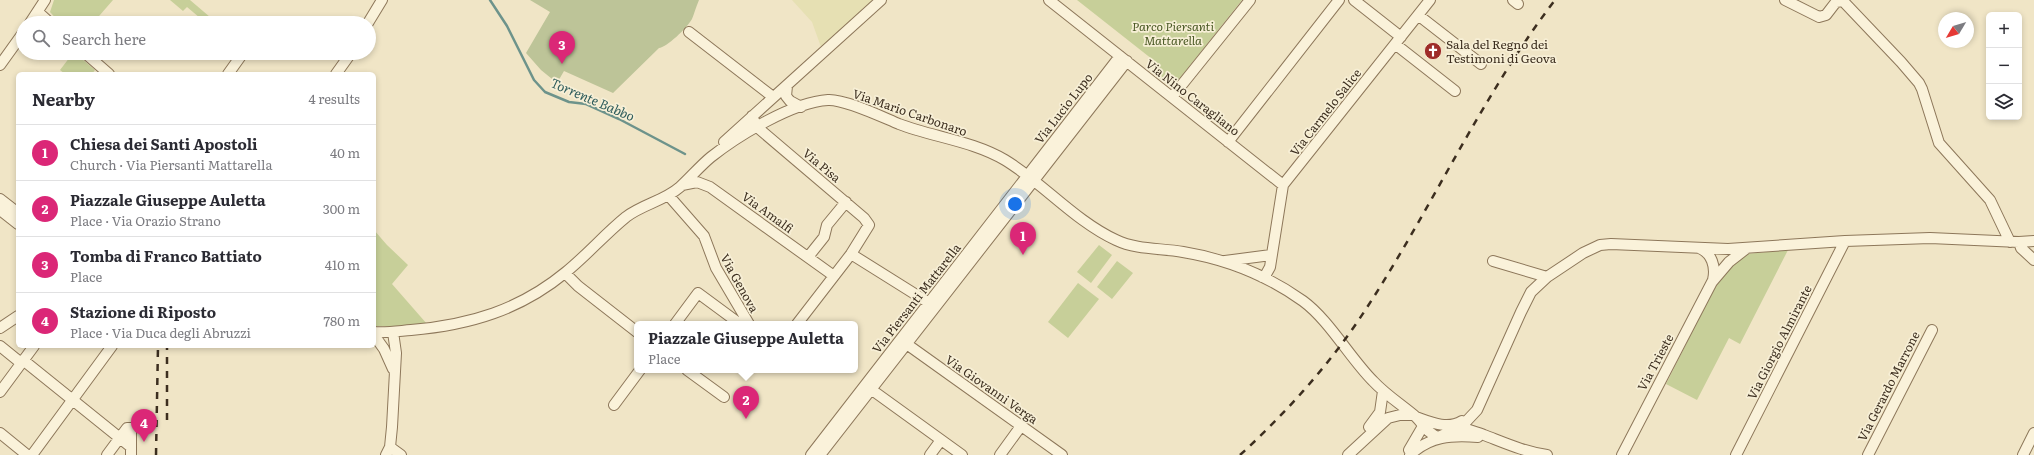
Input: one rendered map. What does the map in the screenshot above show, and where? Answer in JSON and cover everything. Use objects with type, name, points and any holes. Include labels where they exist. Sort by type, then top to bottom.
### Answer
[{"type":"street","points":[[35,16],[45,0]]},
{"type":"street","points":[[372,16],[382,0]]},
{"type":"street","points":[[709,158],[729,137],[881,0]]},
{"type":"street","points":[[1172,97],[1250,0]]},
{"type":"street","points":[[1228,142],[1339,0]]},
{"type":"street","points":[[1354,0],[1455,91]]},
{"type":"street","name":"Via Carmelo Salice","points":[[1269,258],[1284,185],[1430,0]]},
{"type":"street","points":[[1785,0],[1820,17],[1826,15],[1836,2],[1843,1],[1919,83],[1939,143],[1990,200],[2014,242],[2034,260]]},
{"type":"street","name":"Via Nino Caragliano","points":[[1056,2],[1123,59],[1284,185]]},
{"type":"street","points":[[38,12],[42,16]]},
{"type":"street","points":[[1418,15],[1481,64]]},
{"type":"street","points":[[689,32],[773,97]]},
{"type":"street","points":[[0,65],[16,43]]},
{"type":"street","name":"Via Lucio Lupo","points":[[1030,179],[1123,59]]},
{"type":"street","points":[[92,60],[107,72]]},
{"type":"street","points":[[229,72],[237,60]]},
{"type":"street","points":[[337,72],[346,60]]},
{"type":"street","points":[[787,86],[786,96],[790,101],[800,107]]},
{"type":"street","name":"Via Mario Carbonaro","points":[[376,333],[434,328],[467,322],[492,315],[534,295],[565,273],[627,216],[669,196],[709,158],[757,127],[800,107],[827,100],[846,104],[905,126],[991,152],[1008,162],[1116,240],[1142,248],[1184,252],[1225,261],[1287,291],[1305,303],[1317,314],[1356,361],[1384,391],[1414,416]]},
{"type":"street","points":[[752,116],[757,127]]},
{"type":"street","name":"Via Pisa","points":[[757,127],[864,218],[869,225],[851,254]]},
{"type":"street","name":"Via Piersanti Mattarella","points":[[811,455],[876,371],[903,342],[1030,179]]},
{"type":"street","name":"Via Amalfi","points":[[682,185],[697,182],[710,187],[834,276]]},
{"type":"street","name":"Via Genova","points":[[669,196],[704,236],[716,268],[747,321]]},
{"type":"street","points":[[0,198],[16,211]]},
{"type":"street","points":[[808,257],[824,237],[827,226],[846,202]]},
{"type":"street","points":[[0,210],[16,222]]},
{"type":"street","points":[[1487,436],[1474,427],[1477,410],[1526,300],[1538,284],[1547,277],[1583,252],[1600,245],[1611,244],[1724,249],[1845,241],[1930,238],[2014,242],[2034,240]]},
{"type":"street","name":"Via Giorgio Almirante","points":[[1736,455],[1845,241]]},
{"type":"street","points":[[1718,268],[1741,251],[1751,247]]},
{"type":"street","points":[[1699,248],[1709,255],[1718,268]]},
{"type":"street","points":[[1718,268],[1728,255],[1724,249]]},
{"type":"street","points":[[799,321],[851,254],[932,305]]},
{"type":"street","points":[[1225,261],[1269,258]]},
{"type":"street","points":[[1269,258],[1268,272],[1260,277],[1255,271],[1256,264],[1269,258]]},
{"type":"street","points":[[1269,258],[1275,274],[1287,291]]},
{"type":"street","points":[[1493,261],[1547,277]]},
{"type":"street","name":"Via Trieste","points":[[1622,455],[1718,268]]},
{"type":"street","points":[[565,273],[578,286],[634,330]]},
{"type":"street","points":[[677,321],[698,293],[736,321]]},
{"type":"street","points":[[0,328],[16,317]]},
{"type":"street","name":"Via Gerardo Marrone","points":[[1868,455],[1932,330]]},
{"type":"street","points":[[393,332],[396,353],[388,451],[401,455]]},
{"type":"street","points":[[376,336],[394,370]]},
{"type":"street","name":"Via Piersanti Mattarella","points":[[820,455],[872,390],[903,342]]},
{"type":"street","name":"Via Giovanni Verga","points":[[903,342],[1062,455]]},
{"type":"street","points":[[0,346],[72,400],[119,438],[131,451]]},
{"type":"street","points":[[0,392],[32,348]]},
{"type":"street","points":[[32,455],[111,348]]},
{"type":"street","points":[[876,371],[870,383],[872,390],[962,455]]},
{"type":"street","points":[[614,405],[638,373]]},
{"type":"street","points":[[691,373],[724,397]]},
{"type":"street","points":[[1384,391],[1384,415]]},
{"type":"street","points":[[1458,426],[1482,399]]},
{"type":"street","points":[[1348,455],[1384,415],[1386,407],[1396,402]]},
{"type":"street","points":[[1410,455],[1424,443],[1458,426],[1477,410]]},
{"type":"street","points":[[1344,455],[1384,415],[1414,416],[1427,424],[1458,426],[1521,450],[1547,455]]},
{"type":"street","points":[[1427,424],[1430,434],[1438,437],[1487,436]]},
{"type":"street","points":[[1406,455],[1427,424]]},
{"type":"street","points":[[1000,455],[1021,426]]},
{"type":"street","points":[[107,455],[127,428],[131,428],[131,451]]},
{"type":"street","points":[[0,433],[27,455]]},
{"type":"street","points":[[2023,455],[2034,433]]},
{"type":"street","points":[[930,455],[941,440]]},
{"type":"shaded area","points":[[792,0],[873,0],[821,47],[812,22]]},
{"type":"green space","points":[[54,0],[113,0],[99,16],[54,16],[50,12]]},
{"type":"green space","points":[[170,0],[190,0],[209,16],[198,16],[187,7],[183,11]]},
{"type":"green space","points":[[530,0],[699,0],[692,19],[686,27],[666,45],[659,48],[613,93],[564,71],[557,83],[541,70],[526,53],[550,12]]},
{"type":"green space","name":"Parco Piersanti Mattarella","points":[[1077,0],[1242,0],[1172,88],[1151,71],[1157,63]]},
{"type":"green space","points":[[68,60],[83,60],[95,70],[94,72],[62,72],[60,70]]},
{"type":"green space","points":[[376,232],[408,265],[392,284],[427,324],[391,327],[376,326]]},
{"type":"green space","points":[[1099,245],[1112,255],[1091,283],[1077,272]]},
{"type":"green space","points":[[1788,250],[1740,344],[1729,338],[1697,400],[1666,384],[1716,285],[1725,271],[1746,254]]},
{"type":"green space","points":[[1117,261],[1133,273],[1112,299],[1097,287]]},
{"type":"green space","points":[[1078,283],[1099,299],[1068,338],[1048,322]]},
{"type":"waterway","name":"Torrente Babbo","points":[[490,0],[507,26],[534,80],[545,92],[569,102],[586,104],[619,119],[685,154]]},
{"type":"railway","points":[[1240,455],[1290,405],[1322,369],[1351,331],[1412,234],[1503,75],[1555,0]]},
{"type":"railway","points":[[156,455],[158,348]]},
{"type":"railway","points":[[167,348],[167,420]]},
{"type":"place","name":"Sala del Regno dei Testimoni di Geova","points":[[1433,51]]},
{"type":"place","name":"Tomba di Franco Battiato","points":[[562,64]]},
{"type":"place","name":"Chiesa dei Santi Apostoli","points":[[1023,255]]},
{"type":"place","name":"Piazzale Giuseppe Auletta","points":[[746,419]]},
{"type":"place","name":"Stazione di Riposto","points":[[144,442]]}]
